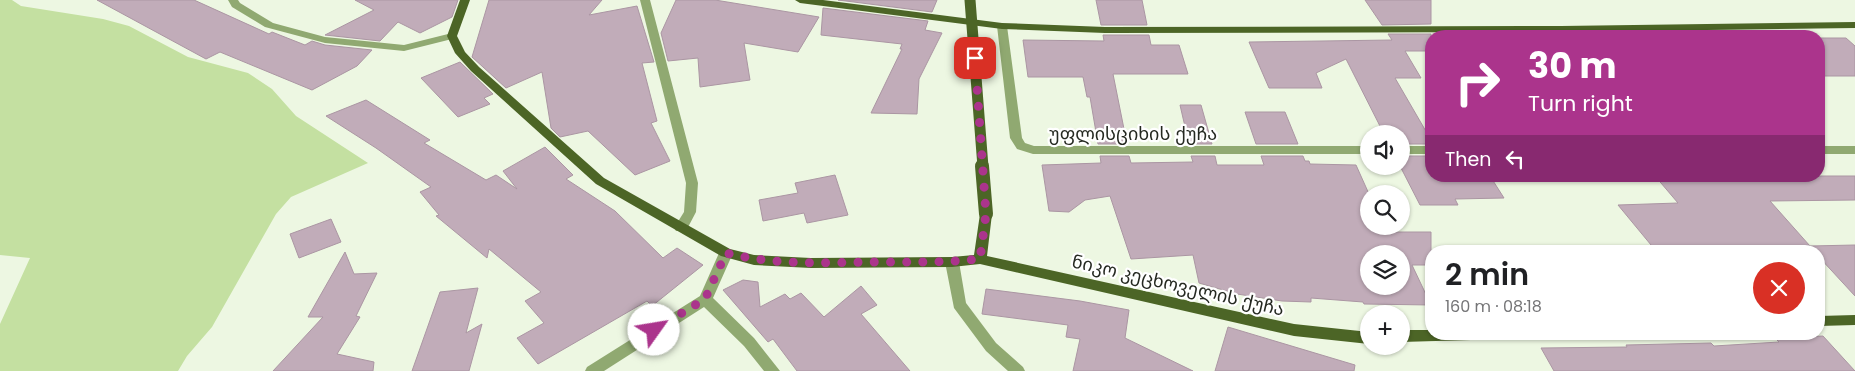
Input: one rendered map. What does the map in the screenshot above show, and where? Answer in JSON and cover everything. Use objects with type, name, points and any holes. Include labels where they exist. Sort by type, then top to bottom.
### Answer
[{"type":"main road","points":[[452,36],[465,0]]},
{"type":"main road","points":[[800,0],[1002,26],[1115,30],[1561,30],[1854,26]]},
{"type":"main road","points":[[970,0],[986,214],[980,259]]},
{"type":"main road","name":"ნიკო კეცხოველის ქუჩა","points":[[452,36],[460,53],[475,69],[600,181],[726,253],[754,260],[811,263],[952,262],[980,259],[1294,330],[1360,337]]},
{"type":"main road","points":[[1825,321],[1855,320]]},
{"type":"main road","points":[[1410,336],[1425,335]]},
{"type":"street","points":[[233,0],[236,5],[269,25],[325,40],[404,48],[452,36]]},
{"type":"street","points":[[645,0],[692,183],[690,212],[681,228]]},
{"type":"street","name":"უფლისციხის ქუჩა","points":[[1002,26],[1016,138],[1021,146],[1033,150],[1360,150]]},
{"type":"street","points":[[1410,150],[1425,150]]},
{"type":"street","points":[[1825,150],[1855,150]]},
{"type":"street","points":[[592,371],[705,299],[726,253]]},
{"type":"street","points":[[952,262],[959,304],[991,347],[1018,371]]},
{"type":"street","points":[[705,299],[749,342],[773,371]]},
{"type":"green space","points":[[0,0],[12,0],[21,6],[103,19],[129,26],[188,57],[248,73],[272,89],[296,116],[368,163],[291,197],[276,214],[212,327],[187,356],[178,371],[0,371],[0,324],[30,258],[0,255]]},
{"type":"building","points":[[97,0],[194,0],[269,34],[272,32],[305,45],[312,41],[325,45],[372,50],[357,66],[312,90],[220,52],[206,59]]},
{"type":"building","points":[[355,0],[458,0],[452,17],[420,33],[398,22],[380,41],[325,35],[374,10]]},
{"type":"building","points":[[489,0],[602,0],[589,15],[637,6],[654,62],[642,63],[657,121],[651,123],[670,161],[635,175],[588,131],[560,137],[551,128],[542,72],[506,88],[472,57]]},
{"type":"building","points":[[676,0],[715,0],[819,17],[798,52],[744,43],[750,80],[700,87],[698,58],[668,61],[661,33]]},
{"type":"building","points":[[838,0],[937,0],[932,12]]},
{"type":"building","points":[[1096,0],[1142,0],[1147,25],[1101,25]]},
{"type":"building","points":[[1365,0],[1431,0],[1431,24],[1382,25]]},
{"type":"building","points":[[823,8],[928,21],[925,30],[942,33],[919,79],[917,114],[871,113],[902,49],[900,49],[902,44],[821,35]]},
{"type":"building","points":[[1388,34],[1425,34],[1425,51],[1405,51],[1421,78],[1395,78],[1425,130],[1425,144],[1410,144],[1410,125],[1379,125],[1346,59],[1316,73],[1322,88],[1269,88],[1249,42],[1392,40]]},
{"type":"building","points":[[1103,35],[1149,35],[1151,45],[1179,45],[1188,74],[1113,74],[1127,144],[1098,144],[1090,97],[1087,97],[1083,77],[1028,77],[1023,40],[1104,41]]},
{"type":"building","points":[[1825,38],[1846,38],[1855,46],[1855,76],[1825,76]]},
{"type":"building","points":[[460,62],[493,94],[484,98],[490,104],[458,117],[421,78]]},
{"type":"building","points":[[366,100],[430,140],[424,143],[486,180],[496,175],[517,189],[503,171],[545,147],[573,175],[566,179],[615,211],[663,258],[677,248],[703,265],[652,306],[647,301],[538,364],[517,338],[544,323],[525,301],[541,292],[489,249],[487,258],[436,216],[439,215],[420,192],[431,187],[326,116]]},
{"type":"building","points":[[1180,105],[1201,105],[1212,144],[1189,144]]},
{"type":"building","points":[[1245,112],[1285,112],[1298,144],[1256,144]]},
{"type":"building","points":[[1100,156],[1129,156],[1131,163],[1193,162],[1191,156],[1215,156],[1217,165],[1264,165],[1261,156],[1303,156],[1305,161],[1309,161],[1310,164],[1356,165],[1365,185],[1360,185],[1360,235],[1410,235],[1410,232],[1431,232],[1431,245],[1425,245],[1425,265],[1412,265],[1425,292],[1425,305],[1364,304],[1363,302],[1311,298],[1311,302],[1282,301],[1237,294],[1199,283],[1193,255],[1131,259],[1110,196],[1085,200],[1069,212],[1049,211],[1042,165],[1101,163]]},
{"type":"building","points":[[1410,156],[1425,156],[1425,182],[1494,182],[1504,198],[1455,199],[1458,205],[1420,205],[1405,175],[1410,175]]},
{"type":"building","points":[[835,175],[848,215],[807,223],[804,213],[763,221],[759,200],[798,193],[795,183]]},
{"type":"building","points":[[1825,176],[1855,176],[1855,200],[1770,201],[1809,245],[1651,245],[1618,205],[1678,203],[1660,182],[1825,182]]},
{"type":"building","points":[[331,219],[341,242],[299,258],[290,234]]},
{"type":"building","points":[[1855,245],[1855,296],[1825,264],[1825,246]]},
{"type":"building","points":[[345,252],[354,274],[377,273],[356,316],[360,317],[337,354],[374,362],[373,371],[273,371],[323,317],[308,317]]},
{"type":"building","points":[[743,280],[758,282],[760,307],[785,294],[790,299],[801,293],[824,317],[861,286],[877,305],[861,314],[910,371],[797,371],[773,339],[768,342],[723,290]]},
{"type":"building","points":[[478,288],[466,333],[482,324],[469,371],[412,371],[440,292]]},
{"type":"building","points":[[986,289],[1080,301],[1129,310],[1125,338],[1193,371],[1073,371],[1080,339],[1066,337],[1068,325],[982,314]]},
{"type":"building","points":[[1228,327],[1355,365],[1354,371],[1215,371]]},
{"type":"building","points":[[1825,338],[1855,371],[1554,371],[1541,348],[1627,347],[1626,345],[1711,343],[1714,346],[1779,342],[1777,340],[1825,340]]},
{"type":"route","points":[[654,330],[705,299],[726,253],[754,260],[811,263],[952,262],[980,259],[986,214],[975,58]]}]
